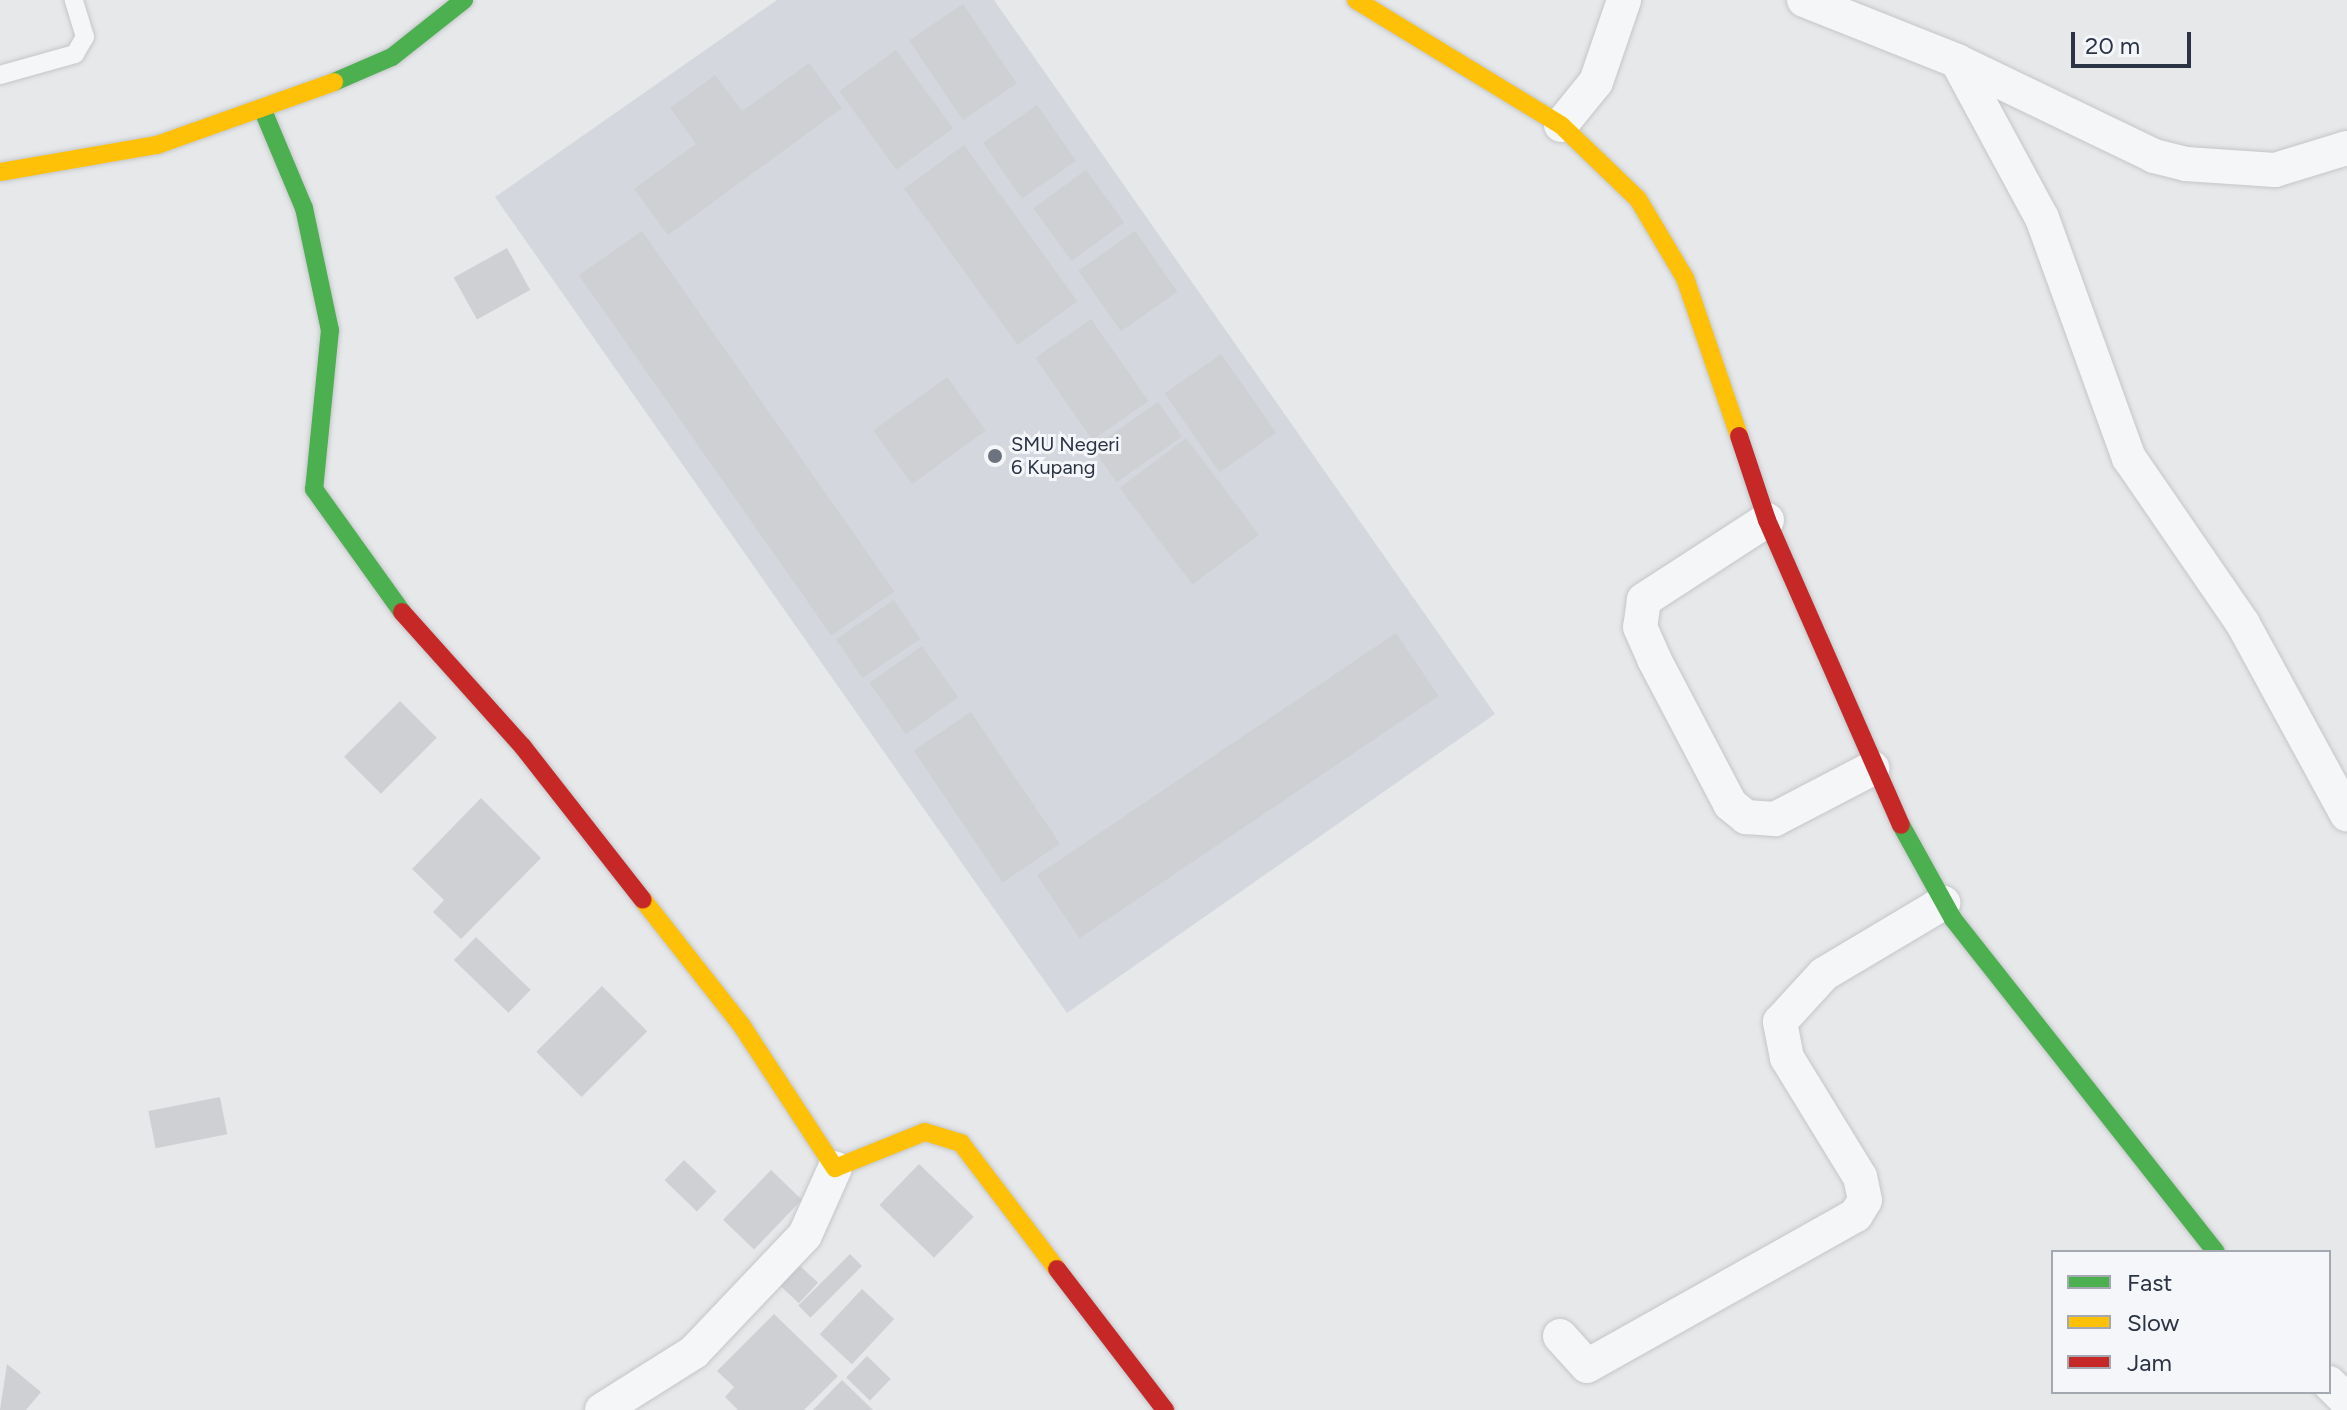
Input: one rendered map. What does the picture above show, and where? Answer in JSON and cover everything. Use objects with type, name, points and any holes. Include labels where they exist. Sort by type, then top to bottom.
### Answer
[{"type":"street","points":[[0,172],[157,145],[264,113],[392,57],[464,0]]},
{"type":"street","points":[[1356,0],[1561,125],[1638,199],[1669,245],[1767,520],[1873,768],[1943,903],[2214,1250]]},
{"type":"street","points":[[1561,125],[1596,82],[1624,0]]},
{"type":"street","points":[[1804,0],[1957,61],[2154,156],[2186,164],[2275,170],[2347,148]]},
{"type":"street","points":[[1957,61],[2042,218],[2129,458],[2243,624],[2347,815]]},
{"type":"street","points":[[264,113],[304,208],[330,330],[314,489],[418,634],[523,747],[742,1026],[835,1168]]},
{"type":"street","points":[[1767,520],[1644,600],[1640,627],[1730,804],[1746,817],[1775,819],[1873,768]]},
{"type":"street","points":[[1560,1336],[1587,1366],[1856,1215],[1865,1200],[1860,1177],[1787,1058],[1780,1022],[1824,974],[1943,903]]},
{"type":"street","points":[[602,1410],[694,1352],[805,1235],[835,1168],[925,1132],[961,1143],[1165,1410]]},
{"type":"street","points":[[2331,1385],[2347,1401]]},
{"type":"lane","points":[[0,75],[75,54],[85,37],[74,0]]},
{"type":"shaded area","name":"SMU Negeri 6 Kupang","points":[[777,0],[994,0],[1495,714],[1067,1013],[495,197]]},
{"type":"building","points":[[963,4],[1017,84],[963,120],[909,40]]},
{"type":"building","points":[[896,50],[953,128],[896,170],[839,91]]},
{"type":"building","points":[[809,63],[842,108],[668,235],[634,189],[696,144],[670,108],[715,75],[742,111]]},
{"type":"building","points":[[1037,105],[1076,161],[1022,199],[983,143]]},
{"type":"building","points":[[964,145],[1077,301],[1018,345],[904,188]]},
{"type":"building","points":[[1086,170],[1124,223],[1072,261],[1033,208]]},
{"type":"building","points":[[642,231],[894,591],[831,636],[579,275]]},
{"type":"building","points":[[1135,231],[1177,292],[1121,331],[1078,271]]},
{"type":"building","points":[[507,248],[530,290],[477,320],[454,278]]},
{"type":"building","points":[[1091,319],[1148,401],[1093,440],[1035,358]]},
{"type":"building","points":[[1221,354],[1276,433],[1220,472],[1164,394]]},
{"type":"building","points":[[947,377],[986,430],[912,484],[873,430]]},
{"type":"building","points":[[1158,402],[1182,436],[1117,482],[1092,448]]},
{"type":"building","points":[[1186,438],[1259,535],[1193,585],[1120,488]]},
{"type":"building","points":[[894,600],[920,639],[862,678],[836,639]]},
{"type":"building","points":[[1396,633],[1438,696],[1080,938],[1037,875]]},
{"type":"building","points":[[922,646],[958,698],[906,734],[870,683]]},
{"type":"building","points":[[400,701],[437,738],[381,794],[344,757]]},
{"type":"building","points":[[971,712],[1060,844],[1003,882],[914,751]]},
{"type":"building","points":[[481,798],[541,858],[461,939],[433,912],[444,900],[412,869]]},
{"type":"building","points":[[476,937],[531,990],[508,1013],[454,960]]},
{"type":"building","points":[[602,986],[647,1031],[581,1097],[536,1052]]},
{"type":"building","points":[[220,1097],[227,1134],[156,1148],[148,1111]]},
{"type":"building","points":[[684,1160],[716,1191],[697,1211],[665,1180]]},
{"type":"building","points":[[919,1164],[974,1217],[934,1258],[879,1205]]},
{"type":"building","points":[[771,1170],[802,1200],[754,1250],[723,1220]]},
{"type":"building","points":[[850,1254],[862,1266],[810,1318],[798,1306]]},
{"type":"building","points":[[799,1265],[818,1283],[799,1303],[780,1285]]},
{"type":"building","points":[[862,1289],[894,1319],[852,1364],[820,1334]]},
{"type":"building","points":[[774,1314],[838,1376],[804,1410],[738,1410],[725,1397],[734,1387],[717,1371]]},
{"type":"building","points":[[867,1356],[891,1379],[870,1401],[846,1378]]},
{"type":"building","points":[[7,1364],[41,1392],[26,1410],[0,1410]]},
{"type":"building","points":[[842,1380],[873,1410],[813,1410]]},
{"type":"traffic: fast","points":[[334,82],[392,57],[464,0]]},
{"type":"traffic: fast","points":[[264,113],[304,208],[330,330],[314,489],[402,612]]},
{"type":"traffic: fast","points":[[1901,825],[1953,919],[2214,1250]]},
{"type":"traffic: slow","points":[[1356,0],[1561,125],[1638,199],[1685,278],[1739,436]]},
{"type":"traffic: slow","points":[[0,172],[157,145],[334,82]]},
{"type":"traffic: slow","points":[[643,900],[742,1026],[835,1168],[925,1132],[961,1143],[1057,1269]]},
{"type":"traffic: jam","points":[[1739,436],[1767,520],[1901,825]]},
{"type":"traffic: jam","points":[[402,612],[523,747],[643,900]]},
{"type":"traffic: jam","points":[[1057,1269],[1165,1410]]},
{"type":"place","name":"SMU Negeri 6 Kupang","points":[[995,456]]}]
